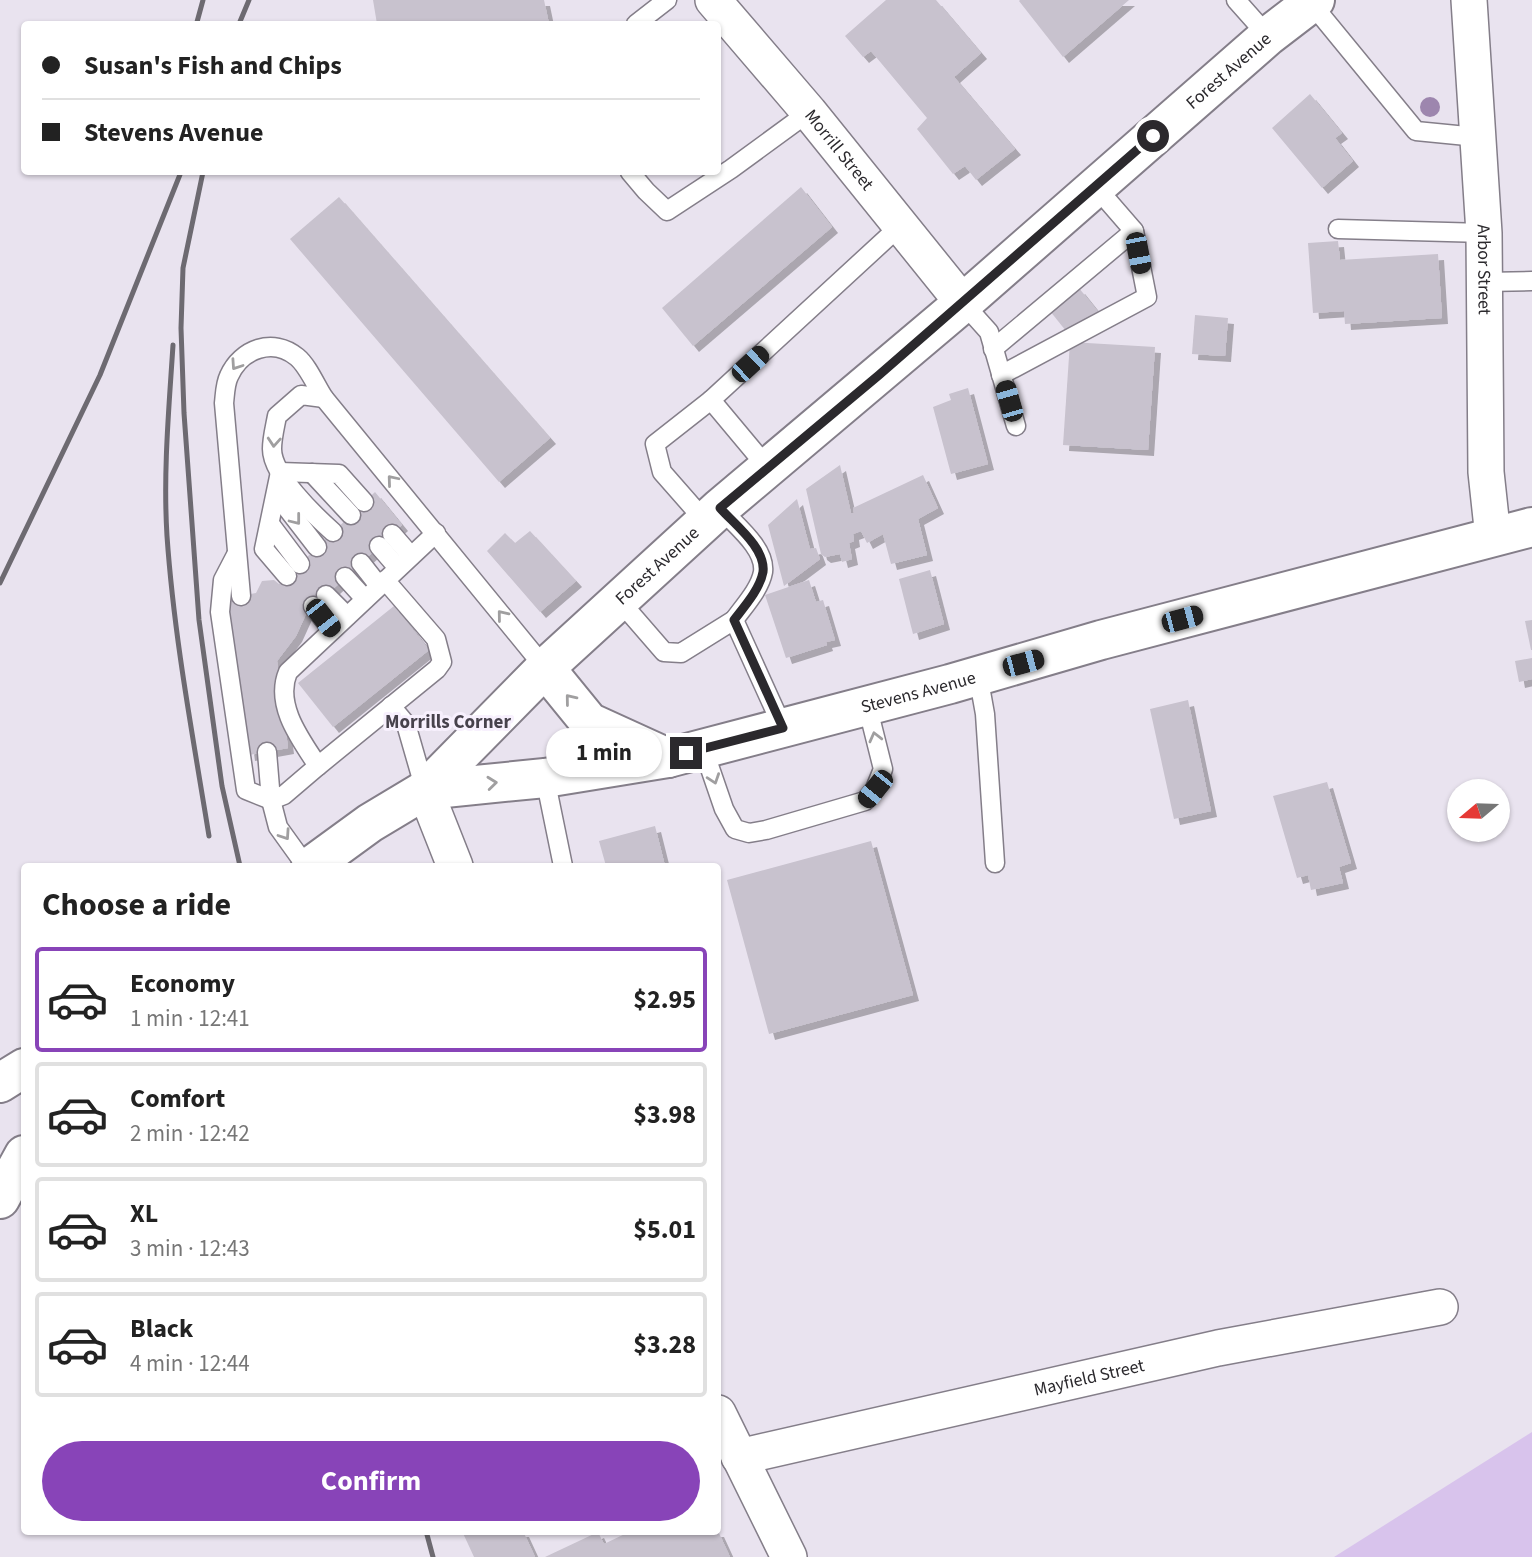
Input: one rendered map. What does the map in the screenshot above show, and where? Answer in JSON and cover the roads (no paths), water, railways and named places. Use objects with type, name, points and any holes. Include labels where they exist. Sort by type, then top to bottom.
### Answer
[{"type":"main road","name":"Forest Avenue","points":[[425,790],[545,668],[713,514],[963,303],[1268,36],[1313,2]]},
{"type":"main road","name":"Stevens Avenue","points":[[425,790],[545,778],[686,753],[1532,527]]},
{"type":"main road","points":[[545,668],[589,722],[686,753]]},
{"type":"main road","points":[[313,863],[370,823],[425,790]]},
{"type":"main road","points":[[0,1083],[21,1070]]},
{"type":"street","name":"Morrill Street","points":[[713,0],[809,112],[963,303]]},
{"type":"street","name":"Arbor Street","points":[[1469,0],[1485,282],[1486,472],[1493,537]]},
{"type":"street","points":[[425,790],[454,863]]},
{"type":"street","name":"Mayfield Street","points":[[739,1457],[1218,1348],[1440,1307]]},
{"type":"street","points":[[721,1419],[789,1557]]},
{"type":"lane","points":[[640,21],[667,0]]},
{"type":"lane","points":[[1236,0],[1268,36]]},
{"type":"lane","points":[[1313,2],[1416,131],[1477,137]]},
{"type":"lane","points":[[633,175],[667,211],[731,169],[809,112]]},
{"type":"lane","points":[[1001,375],[1147,297],[1134,231],[1096,186]]},
{"type":"lane","points":[[618,599],[664,652],[681,653],[734,620],[756,588],[763,571],[759,553],[662,472],[655,444],[711,400],[901,225]]},
{"type":"lane","points":[[1338,229],[1483,233]]},
{"type":"lane","points":[[993,349],[1134,231]]},
{"type":"lane","points":[[1485,282],[1532,281]]},
{"type":"lane","points":[[963,303],[989,332],[1016,426]]},
{"type":"lane","points":[[241,596],[224,403],[228,376],[243,355],[262,346],[284,348],[299,358],[324,398],[545,668]]},
{"type":"lane","points":[[324,398],[301,395],[277,416],[272,451],[280,472],[332,532]]},
{"type":"lane","points":[[711,400],[767,467]]},
{"type":"lane","points":[[280,472],[339,474],[364,502]]},
{"type":"lane","points":[[280,472],[264,549],[293,570]]},
{"type":"lane","points":[[312,473],[351,515]]},
{"type":"lane","points":[[276,494],[317,547]]},
{"type":"lane","points":[[318,766],[294,729],[285,695],[284,682],[288,672],[436,533]]},
{"type":"lane","points":[[386,540],[405,562]]},
{"type":"lane","points":[[236,555],[223,580],[220,612],[246,790],[271,800],[284,795],[442,662],[436,639],[360,563]]},
{"type":"lane","points":[[345,577],[365,599]]},
{"type":"lane","points":[[332,630],[320,600],[347,616]]},
{"type":"lane","points":[[734,620],[783,728]]},
{"type":"lane","points":[[978,676],[985,714],[995,863]]},
{"type":"lane","points":[[686,753],[735,829],[749,833],[766,830],[865,801],[875,789],[883,769],[867,705]]},
{"type":"lane","points":[[391,706],[406,724],[425,790]]},
{"type":"lane","points":[[267,752],[271,800],[278,827],[307,863]]},
{"type":"lane","points":[[545,778],[562,863]]},
{"type":"railway","points":[[197,21],[203,0]]},
{"type":"railway","points":[[240,21],[249,0]]},
{"type":"railway","points":[[0,583],[100,375],[180,175]]},
{"type":"railway","points":[[202,175],[183,268],[181,328],[184,413],[199,620],[222,786],[239,863]]},
{"type":"railway","points":[[173,345],[166,464],[167,536],[179,649],[209,836]]},
{"type":"railway","points":[[427,1535],[433,1557]]},
{"type":"district","name":"Morrills Corner","points":[[448,721]]}]
